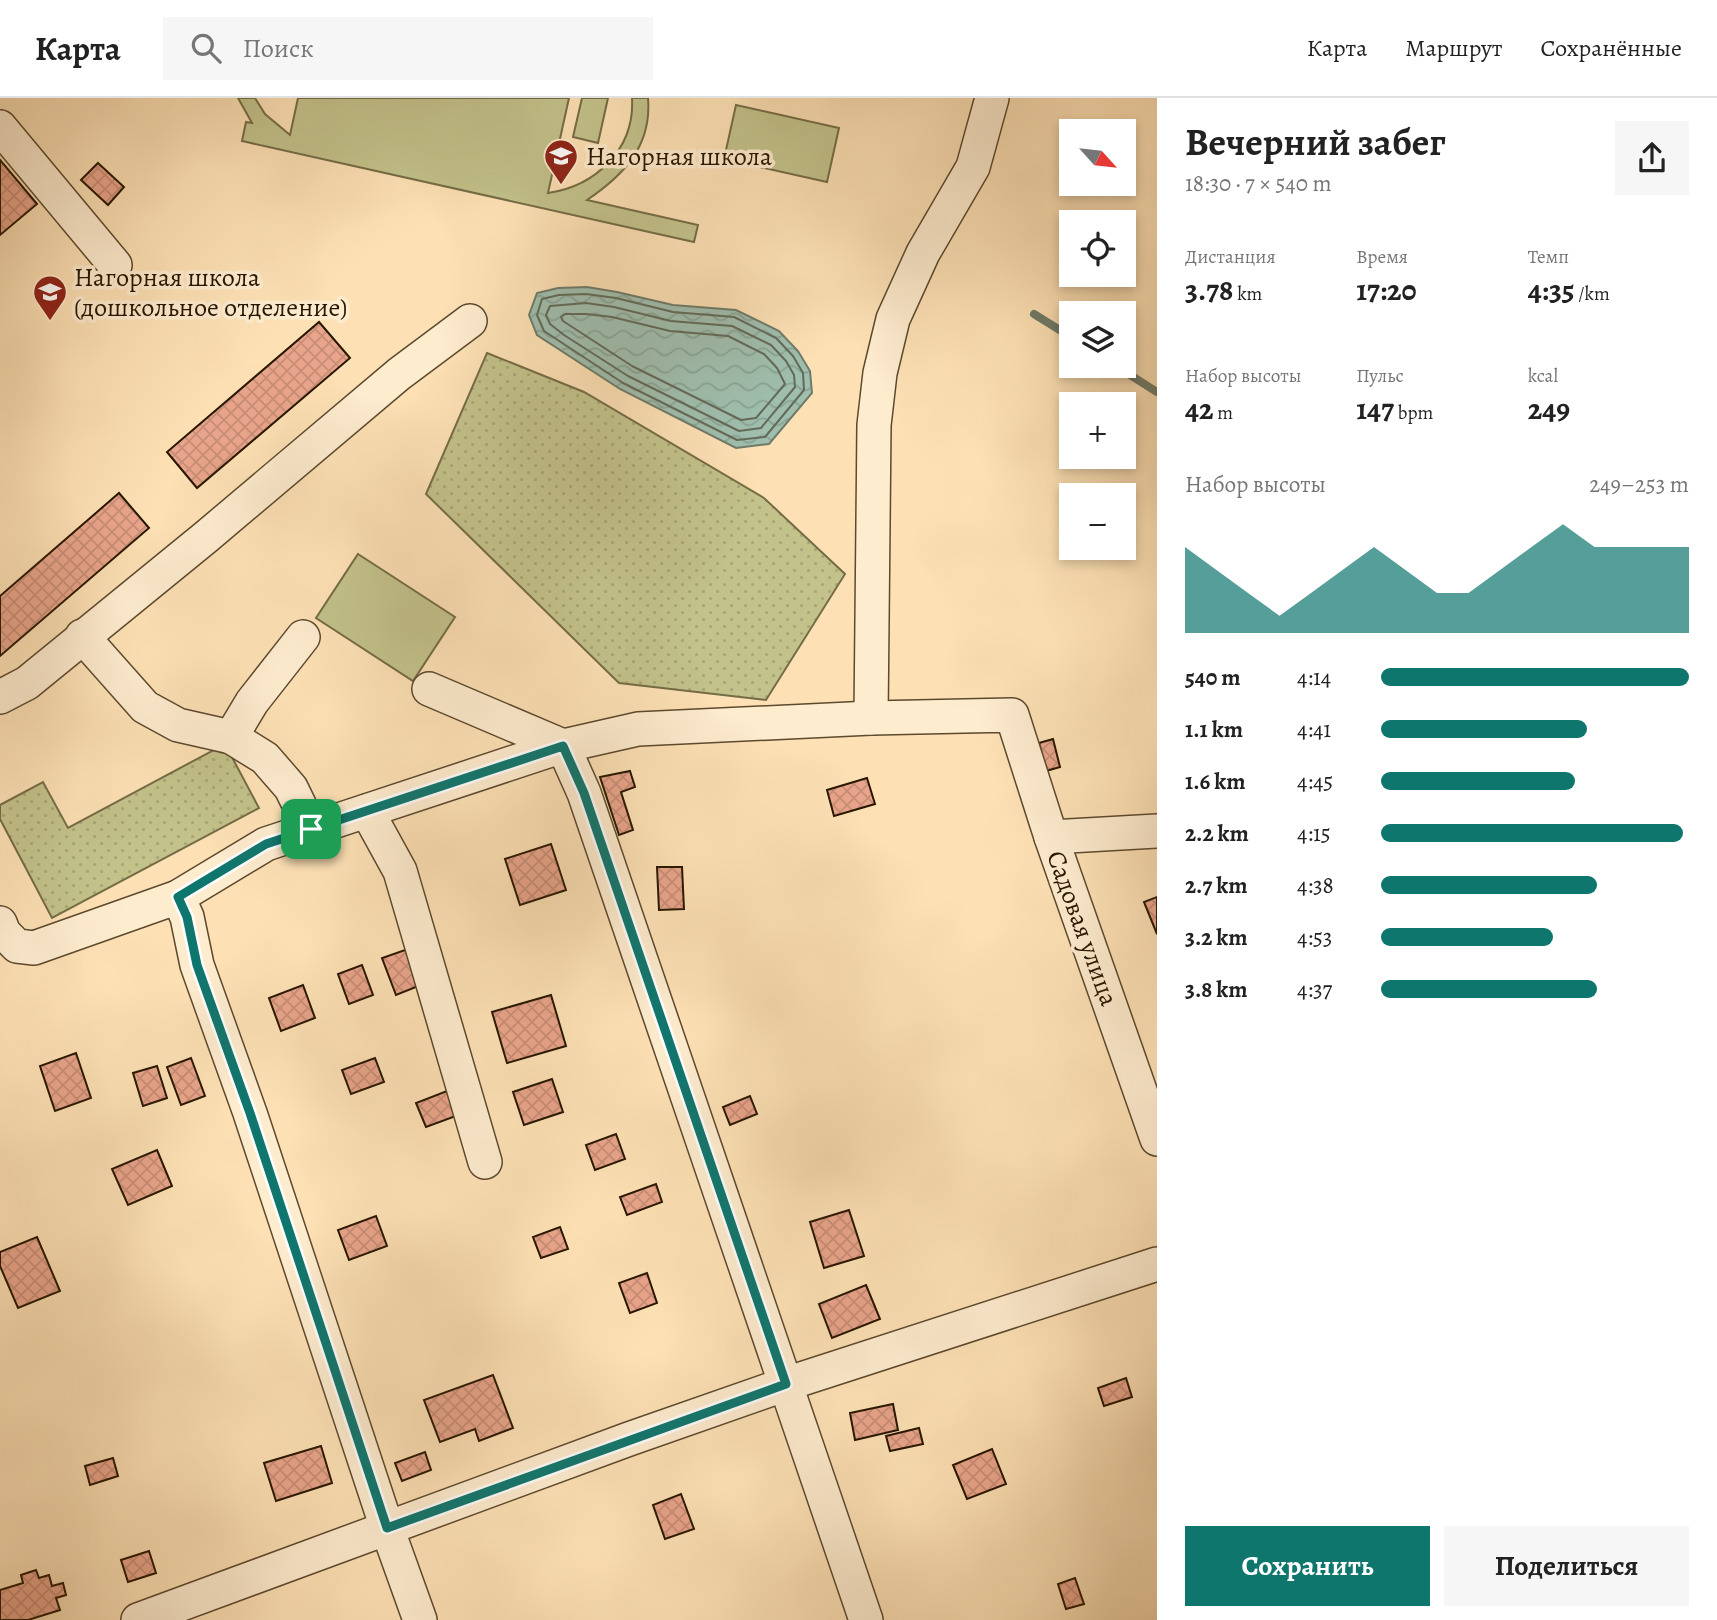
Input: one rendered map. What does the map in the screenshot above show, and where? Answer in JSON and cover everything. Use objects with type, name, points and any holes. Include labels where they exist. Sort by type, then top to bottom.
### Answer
[{"type":"street","points":[[0,923],[4,933],[17,946],[34,948],[178,897],[266,844],[563,746],[638,729],[871,718],[874,425],[880,373],[893,319],[923,253],[973,167],[992,98]]},
{"type":"street","points":[[0,127],[115,265]]},
{"type":"street","points":[[0,697],[27,683],[399,374],[470,321]]},
{"type":"street","points":[[82,636],[145,707],[178,724],[231,737],[265,758],[291,788],[311,829]]},
{"type":"street","points":[[231,737],[252,702],[303,637]]},
{"type":"street","points":[[429,689],[563,746],[584,793],[866,1620]]},
{"type":"street","name":"Садовая улица","points":[[871,718],[1012,715],[1051,837],[1157,1139]]},
{"type":"street","points":[[368,811],[400,871],[485,1162]]},
{"type":"street","points":[[1051,837],[1157,831]]},
{"type":"street","points":[[178,897],[187,917],[197,965],[250,1113],[420,1620]]},
{"type":"street","points":[[138,1620],[786,1384],[1157,1264]]},
{"type":"shaded area","points":[[238,98],[255,98],[265,114],[290,135],[298,98],[569,98],[548,193],[582,182],[609,162],[627,133],[632,98],[648,98],[645,131],[633,158],[613,180],[587,200],[698,225],[694,242],[242,141],[246,122],[252,123]]},
{"type":"shaded area","points":[[582,98],[608,98],[598,143],[573,137]]},
{"type":"shaded area","points":[[736,105],[839,128],[827,182],[724,159]]},
{"type":"shaded area","points":[[487,353],[584,392],[764,498],[845,574],[766,700],[619,683],[426,494]]},
{"type":"shaded area","points":[[358,554],[455,617],[413,681],[316,618]]},
{"type":"shaded area","points":[[225,744],[259,808],[52,918],[0,819],[0,805],[43,782],[68,828]]},
{"type":"water","points":[[587,287],[673,305],[736,310],[779,331],[798,351],[810,371],[812,393],[769,444],[736,448],[620,389],[537,335],[529,315],[537,293],[558,288]]},
{"type":"building","points":[[0,160],[37,204],[0,235]]},
{"type":"building","points":[[98,163],[124,187],[108,205],[81,180]]},
{"type":"building","points":[[319,322],[350,358],[197,488],[167,452]]},
{"type":"building","points":[[119,493],[149,528],[0,656],[0,596]]},
{"type":"building","points":[[1053,739],[1060,767],[1046,771],[1039,743]]},
{"type":"building","points":[[630,771],[635,787],[621,792],[633,830],[619,835],[600,777]]},
{"type":"building","points":[[867,778],[875,804],[834,816],[827,790]]},
{"type":"building","points":[[551,844],[566,890],[520,905],[505,859]]},
{"type":"building","points":[[657,867],[682,867],[684,909],[659,910]]},
{"type":"building","points":[[1157,897],[1157,934],[1144,902]]},
{"type":"building","points":[[408,949],[421,985],[396,995],[382,958]]},
{"type":"building","points":[[362,965],[373,995],[349,1004],[338,974]]},
{"type":"building","points":[[303,985],[315,1018],[281,1031],[269,998]]},
{"type":"building","points":[[551,995],[566,1046],[507,1063],[492,1012]]},
{"type":"building","points":[[76,1053],[91,1098],[55,1111],[40,1066]]},
{"type":"building","points":[[191,1058],[205,1096],[181,1105],[167,1067]]},
{"type":"building","points":[[375,1058],[384,1082],[351,1094],[342,1070]]},
{"type":"building","points":[[157,1066],[167,1098],[143,1106],[133,1073]]},
{"type":"building","points":[[552,1079],[563,1112],[524,1125],[513,1092]]},
{"type":"building","points":[[447,1091],[456,1116],[426,1127],[416,1103]]},
{"type":"building","points":[[750,1096],[757,1114],[730,1125],[723,1107]]},
{"type":"building","points":[[616,1134],[625,1159],[595,1170],[586,1145]]},
{"type":"building","points":[[157,1150],[172,1186],[128,1205],[112,1169]]},
{"type":"building","points":[[656,1184],[662,1202],[627,1215],[620,1197]]},
{"type":"building","points":[[849,1210],[864,1256],[824,1268],[810,1222]]},
{"type":"building","points":[[376,1216],[387,1246],[349,1260],[338,1230]]},
{"type":"building","points":[[560,1227],[568,1249],[541,1258],[533,1237]]},
{"type":"building","points":[[37,1237],[60,1291],[18,1308],[0,1266],[0,1252]]},
{"type":"building","points":[[647,1273],[657,1303],[630,1313],[619,1283]]},
{"type":"building","points":[[866,1285],[880,1319],[832,1338],[819,1304]]},
{"type":"building","points":[[493,1375],[513,1428],[479,1441],[475,1429],[440,1442],[424,1400]]},
{"type":"building","points":[[1126,1378],[1132,1397],[1104,1406],[1098,1388]]},
{"type":"building","points":[[893,1404],[898,1430],[855,1440],[850,1413]]},
{"type":"building","points":[[919,1428],[923,1444],[890,1451],[886,1436]]},
{"type":"building","points":[[321,1446],[332,1483],[276,1501],[264,1463]]},
{"type":"building","points":[[992,1449],[1006,1484],[967,1499],[953,1465]]},
{"type":"building","points":[[425,1452],[431,1470],[402,1481],[395,1463]]},
{"type":"building","points":[[113,1458],[118,1476],[90,1485],[85,1466]]},
{"type":"building","points":[[681,1494],[694,1529],[665,1539],[653,1505]]},
{"type":"building","points":[[149,1551],[156,1573],[128,1582],[121,1560]]},
{"type":"building","points":[[36,1570],[39,1578],[49,1575],[52,1586],[63,1583],[66,1595],[56,1598],[60,1610],[28,1620],[0,1620],[0,1590],[23,1583],[21,1575]]},
{"type":"building","points":[[1075,1578],[1084,1604],[1066,1609],[1058,1584]]},
{"type":"waterway","points":[[1034,314],[1059,330]]},
{"type":"waterway","points":[[1135,378],[1157,392]]},
{"type":"place","name":"Нагорная школа","points":[[561,186]]},
{"type":"place","name":"Нагорная школа (дошкольное отделение)","points":[[50,322]]},
{"type":"route","points":[[563,746],[584,793],[786,1384],[387,1528],[250,1113],[197,965],[187,917],[178,897],[266,844],[311,829],[563,746]]}]
